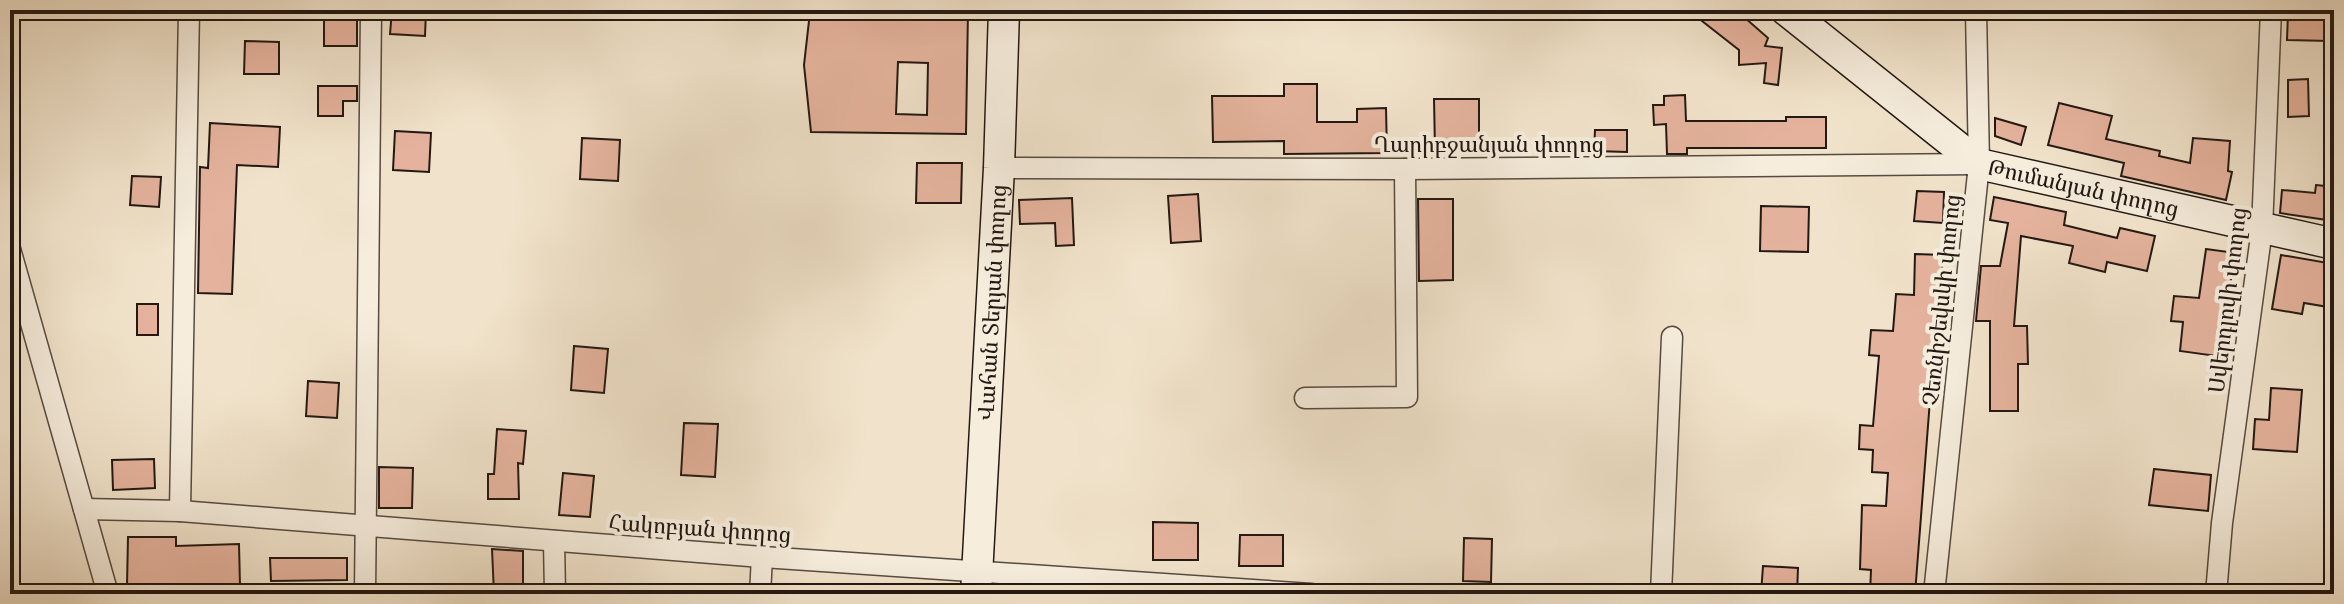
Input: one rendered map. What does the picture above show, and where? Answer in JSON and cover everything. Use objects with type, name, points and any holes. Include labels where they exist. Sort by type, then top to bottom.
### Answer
[{"type":"main road","name":"Վահան Տերյան փողոց","points":[[976,583],[999,168],[1004,10]]},
{"type":"main road","name":"Թումանյան փողոց","points":[[1786,10],[1979,164],[2334,244]]},
{"type":"street","points":[[180,511],[189,10]]},
{"type":"street","points":[[365,594],[371,10]]},
{"type":"street","name":"Չեռնիշեվսկի փողոց","points":[[1934,594],[1979,164],[1976,10]]},
{"type":"street","name":"Սվերդլովի փողոց","points":[[2216,594],[2222,523],[2262,229],[2271,10]]},
{"type":"street","name":"Ղարիբջանյան փողոց","points":[[999,168],[1405,169],[1979,164]]},
{"type":"street","points":[[1305,398],[1407,397],[1405,169]]},
{"type":"street","points":[[10,249],[108,594]]},
{"type":"street","points":[[1661,594],[1672,337]]},
{"type":"street","name":"Հակոբյան փողոց","points":[[84,509],[180,511],[364,524],[762,557],[976,583],[1311,594]]},
{"type":"street","points":[[554,541],[555,594]]},
{"type":"street","points":[[760,594],[762,557]]},
{"type":"building","points":[[324,10],[357,10],[357,46],[324,46]]},
{"type":"building","points":[[392,10],[426,10],[425,36],[390,34]]},
{"type":"building","points":[[968,10],[966,134],[811,132],[804,65],[810,12]],"holes":[[[898,62],[928,63],[927,115],[896,114]]]},
{"type":"building","points":[[1688,10],[1736,10],[1768,38],[1765,46],[1782,48],[1778,85],[1764,83],[1766,63],[1739,65],[1739,50]]},
{"type":"building","points":[[2288,13],[2331,14],[2330,41],[2287,40]]},
{"type":"building","points":[[245,41],[279,42],[279,74],[244,74]]},
{"type":"building","points":[[2308,79],[2309,116],[2288,117],[2288,80]]},
{"type":"building","points":[[1284,84],[1317,84],[1317,122],[1357,122],[1357,109],[1386,108],[1387,153],[1284,154],[1284,141],[1213,142],[1212,96],[1284,96]]},
{"type":"building","points":[[318,86],[357,86],[357,101],[343,101],[343,116],[318,116]]},
{"type":"building","points":[[1685,95],[1686,121],[1786,121],[1786,117],[1826,117],[1826,148],[1687,148],[1687,154],[1667,154],[1666,124],[1654,125],[1653,105],[1664,105],[1664,96]]},
{"type":"building","points":[[1434,99],[1479,99],[1479,148],[1435,149]]},
{"type":"building","points":[[2059,103],[2112,116],[2106,139],[2160,151],[2159,156],[2190,163],[2193,138],[2230,141],[2228,171],[2232,172],[2226,200],[2121,176],[2124,163],[2048,145]]},
{"type":"building","points":[[1995,118],[2026,127],[2021,145],[1995,136]]},
{"type":"building","points":[[210,123],[280,127],[278,167],[237,165],[232,294],[198,293],[200,167],[208,168]]},
{"type":"building","points":[[1595,130],[1627,130],[1627,152],[1594,151]]},
{"type":"building","points":[[395,131],[431,133],[429,172],[393,170]]},
{"type":"building","points":[[582,138],[620,140],[618,181],[580,179]]},
{"type":"building","points":[[917,163],[962,163],[961,203],[916,203]]},
{"type":"building","points":[[132,176],[161,177],[159,207],[130,205]]},
{"type":"building","points":[[2316,185],[2334,187],[2334,221],[2280,213],[2282,190],[2315,193]]},
{"type":"building","points":[[1917,191],[1944,192],[1943,223],[1914,221]]},
{"type":"building","points":[[1198,194],[1201,241],[1171,243],[1168,196]]},
{"type":"building","points":[[1994,197],[2066,212],[2064,225],[2117,238],[2120,228],[2155,236],[2147,271],[2107,262],[2105,272],[2069,263],[2073,246],[2021,236],[2014,326],[2027,326],[2028,364],[2018,364],[2018,411],[1990,411],[1990,321],[1976,321],[1981,266],[2000,266],[2008,223],[1990,220]]},
{"type":"building","points":[[1072,198],[1074,245],[1056,246],[1055,223],[1020,224],[1019,200]]},
{"type":"building","points":[[1418,199],[1453,199],[1453,280],[1419,281]]},
{"type":"building","points":[[1761,206],[1809,207],[1808,252],[1760,251]]},
{"type":"building","points":[[2206,249],[2236,253],[2216,356],[2180,351],[2183,322],[2171,321],[2174,296],[2199,298]]},
{"type":"building","points":[[1915,254],[1943,255],[1936,388],[1931,387],[1915,594],[1870,594],[1871,570],[1860,569],[1862,505],[1886,506],[1888,473],[1872,472],[1873,450],[1859,449],[1860,425],[1873,426],[1879,356],[1869,355],[1871,330],[1893,331],[1896,294],[1914,295]]},
{"type":"building","points":[[2281,255],[2334,264],[2334,308],[2304,303],[2302,314],[2272,309]]},
{"type":"building","points":[[137,304],[158,304],[158,335],[137,335]]},
{"type":"building","points":[[574,346],[608,349],[604,393],[571,390]]},
{"type":"building","points":[[308,381],[339,383],[337,418],[306,416]]},
{"type":"building","points":[[2271,388],[2302,390],[2297,452],[2253,449],[2255,419],[2269,420]]},
{"type":"building","points":[[684,423],[718,424],[715,477],[681,475]]},
{"type":"building","points":[[497,429],[526,431],[523,464],[518,463],[519,499],[488,499],[488,474],[494,474]]},
{"type":"building","points":[[154,459],[155,488],[113,490],[112,460]]},
{"type":"building","points":[[379,467],[413,468],[412,508],[379,508]]},
{"type":"building","points":[[2154,469],[2211,475],[2208,511],[2149,505]]},
{"type":"building","points":[[563,473],[594,476],[590,517],[559,515]]},
{"type":"building","points":[[1153,522],[1198,523],[1198,560],[1153,560]]},
{"type":"building","points":[[1240,535],[1283,535],[1283,566],[1239,566]]},
{"type":"building","points":[[128,537],[176,537],[176,546],[239,544],[240,586],[127,585]]},
{"type":"building","points":[[1464,538],[1492,539],[1491,582],[1463,581]]},
{"type":"building","points":[[492,549],[523,551],[523,594],[494,594]]},
{"type":"building","points":[[270,558],[347,558],[347,580],[271,581]]},
{"type":"building","points":[[1763,566],[1798,568],[1797,594],[1761,594]]}]
